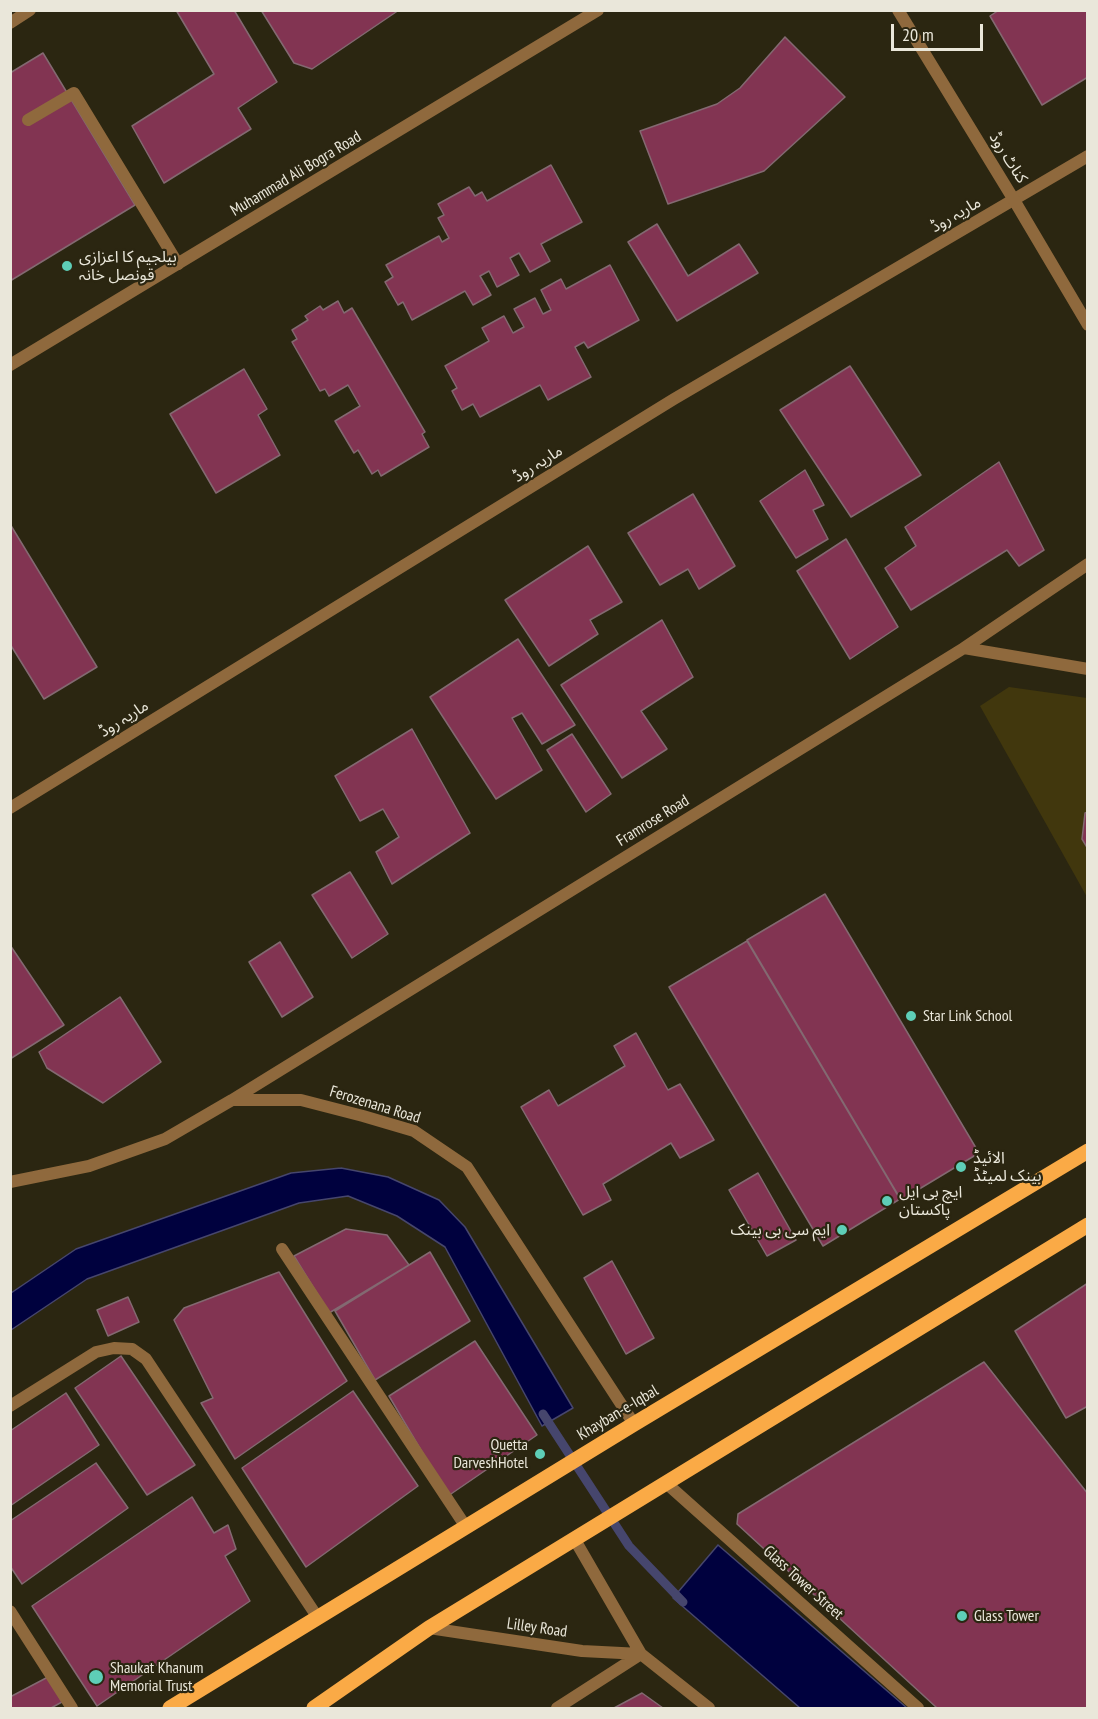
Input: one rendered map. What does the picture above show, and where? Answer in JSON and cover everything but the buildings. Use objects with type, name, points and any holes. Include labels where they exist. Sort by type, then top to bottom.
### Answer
[{"type":"main road","name":"Khayban-e-Iqbal","points":[[170,1708],[634,1424],[1088,1151]]},
{"type":"main road","points":[[314,1708],[429,1628],[1088,1225]]},
{"type":"street","points":[[10,23],[30,10]]},
{"type":"street","name":"Muhammad Ali Bogra Road","points":[[10,365],[598,10]]},
{"type":"street","name":"کناٹ روڈ","points":[[898,10],[1088,325]]},
{"type":"street","points":[[28,120],[74,93],[178,264]]},
{"type":"street","name":"ماریہ روڈ","points":[[10,808],[664,405],[1088,156]]},
{"type":"street","name":"Framrose Road","points":[[232,1101],[964,648],[1088,564]]},
{"type":"street","points":[[964,648],[1088,669]]},
{"type":"street","name":"Ferozenana Road","points":[[10,1182],[89,1166],[165,1139],[232,1101],[301,1100],[414,1131],[467,1167],[634,1424]]},
{"type":"street","points":[[282,1249],[466,1527]]},
{"type":"street","points":[[10,1406],[96,1352],[114,1348],[132,1349],[146,1359],[318,1618]]},
{"type":"street","name":"Glass Tower Street","points":[[666,1483],[918,1708]]},
{"type":"street","points":[[575,1539],[640,1654],[709,1708]]},
{"type":"street","points":[[10,1611],[72,1708]]},
{"type":"street","name":"Lilley Road","points":[[429,1628],[582,1651],[640,1654]]},
{"type":"street","points":[[557,1708],[640,1654]]},
{"type":"shaded area","points":[[1009,687],[1087,698],[1087,897],[980,706]]},
{"type":"shaded area","points":[[341,1168],[388,1177],[439,1200],[465,1227],[573,1408],[542,1426],[445,1247],[397,1216],[348,1196],[299,1203],[87,1279],[11,1330],[11,1293],[76,1249],[291,1173]]},
{"type":"shaded area","points":[[718,1545],[907,1708],[800,1708],[673,1598]]},
{"type":"waterway","points":[[543,1414],[629,1546],[683,1602]]},
{"type":"place","name":"بیلجیم کا اعزازی قونصل خانہ","points":[[67,266]]},
{"type":"place","name":"Star Link School","points":[[911,1016]]},
{"type":"place","name":"الائیڈ بینک لمیٹڈ","points":[[961,1167]]},
{"type":"place","name":"ایچ بی ایل پاکستان","points":[[887,1201]]},
{"type":"place","name":"ایم سی بی بینک","points":[[842,1230]]},
{"type":"place","name":"Quetta DarveshHotel","points":[[540,1454]]},
{"type":"place","name":"Glass Tower","points":[[962,1616]]},
{"type":"place","name":"Shaukat Khanum Memorial Trust","points":[[96,1677]]}]
